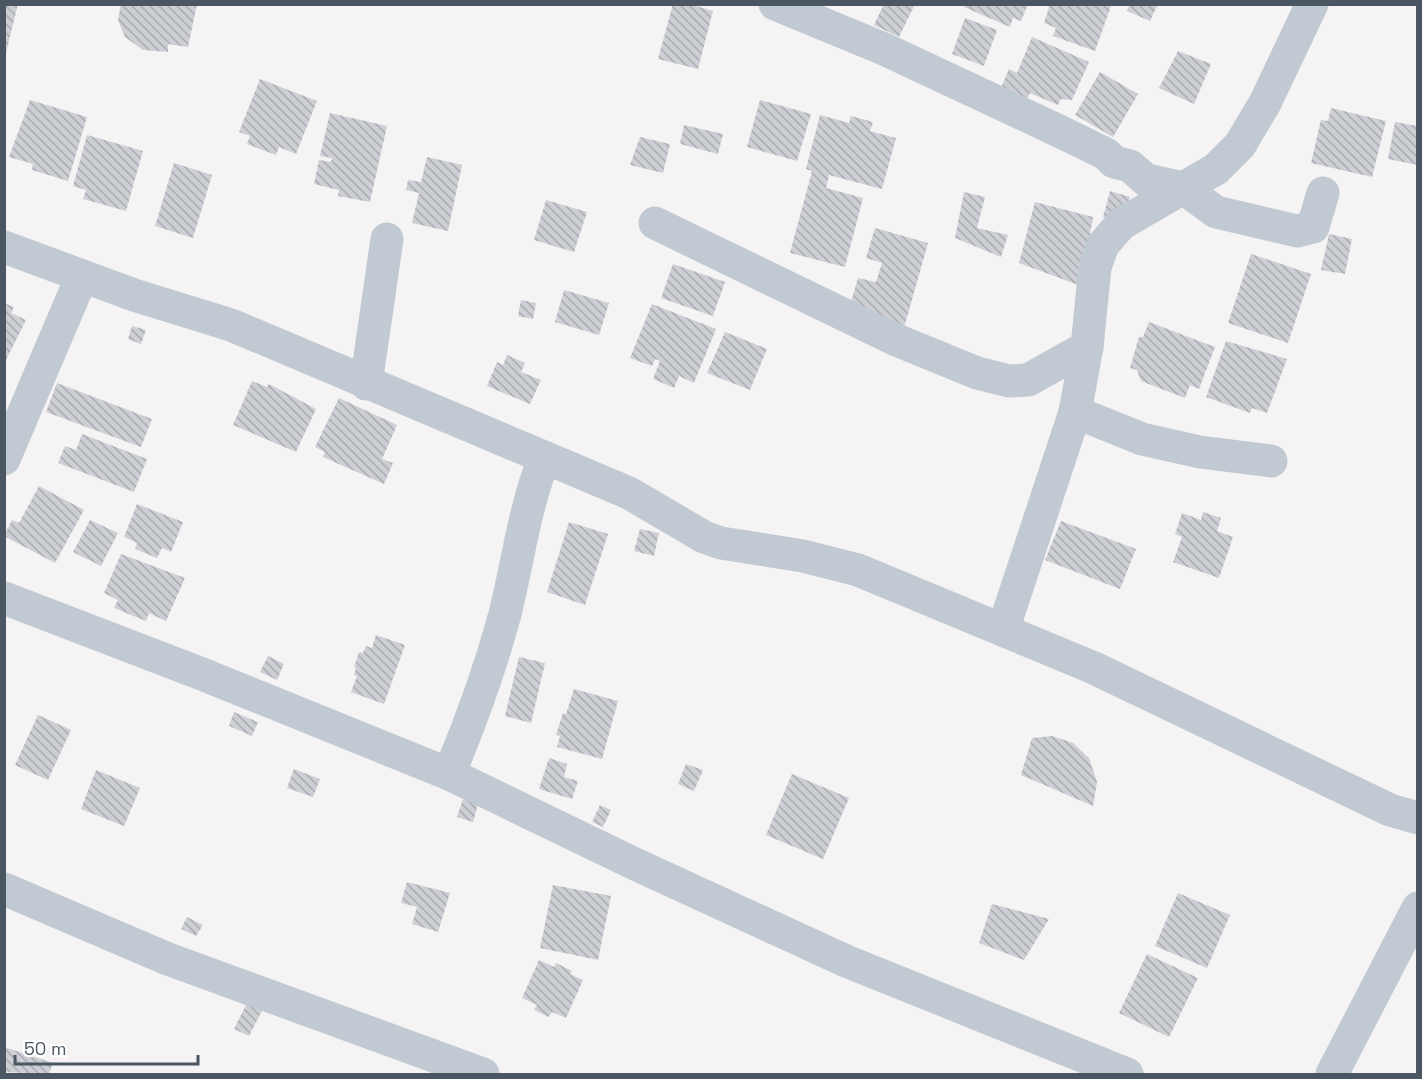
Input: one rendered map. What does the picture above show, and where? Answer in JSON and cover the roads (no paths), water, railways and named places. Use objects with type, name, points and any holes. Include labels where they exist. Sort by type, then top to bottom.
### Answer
[{"type":"street","points":[[775,4],[884,49],[1059,131],[1106,154],[1114,162],[1130,166],[1146,180],[1183,188],[1216,212],[1297,231],[1312,227],[1323,193]]},
{"type":"street","points":[[1003,630],[1075,412],[1087,347],[1095,267],[1103,245],[1121,224],[1216,169],[1240,145],[1265,103],[1312,4]]},
{"type":"street","points":[[655,223],[894,339],[977,373],[1009,381],[1028,380],[1087,347]]},
{"type":"street","points":[[366,384],[387,239]]},
{"type":"street","points":[[4,247],[82,276],[231,325],[366,384],[629,493],[712,540],[802,556],[858,570],[1114,678],[1390,810],[1418,818]]},
{"type":"street","points":[[4,459],[82,276]]},
{"type":"street","points":[[1075,412],[1142,439],[1200,452],[1271,461]]},
{"type":"street","points":[[449,774],[473,718],[504,615],[531,493],[544,459]]},
{"type":"street","points":[[4,598],[202,674],[449,774],[635,864],[846,961],[1127,1074]]},
{"type":"street","points":[[4,889],[168,958],[483,1074]]},
{"type":"street","points":[[1332,1074],[1418,908]]}]
